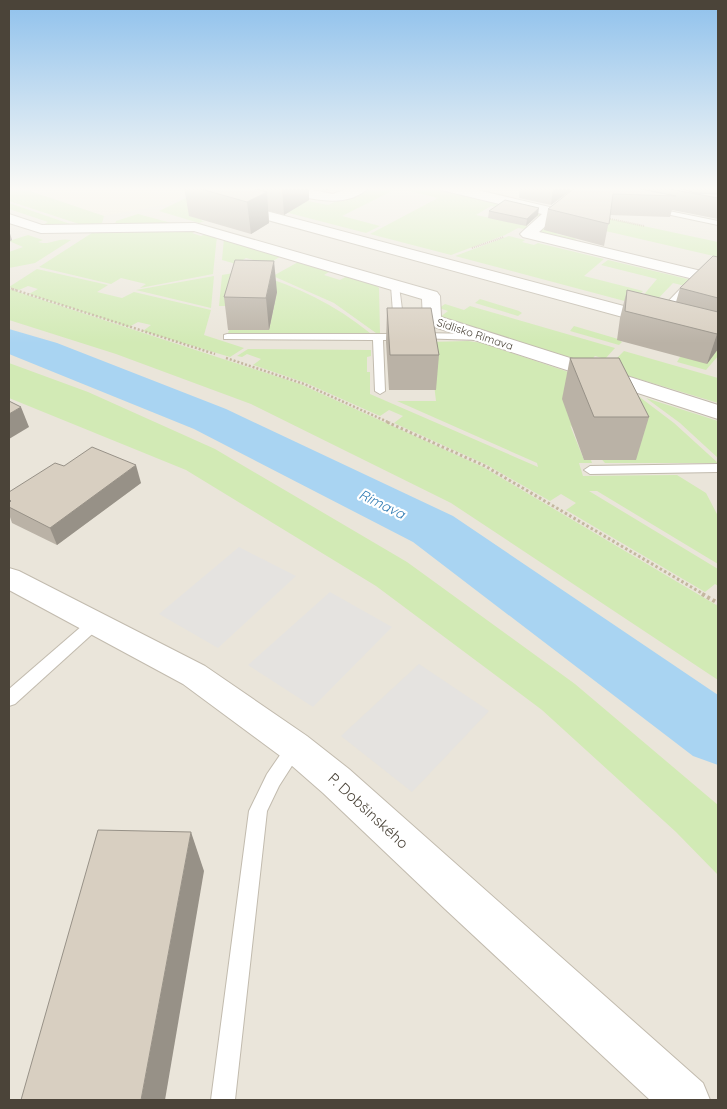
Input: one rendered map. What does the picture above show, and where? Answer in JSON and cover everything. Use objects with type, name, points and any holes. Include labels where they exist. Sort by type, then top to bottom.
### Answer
[{"type":"street","name":"Sídlisko Rimava","points":[[237,239],[431,296],[432,320],[718,412]]},
{"type":"street","points":[[352,239],[718,337]]},
{"type":"street","points":[[548,239],[718,280]]},
{"type":"street","name":"P. Dobšinského","points":[[9,578],[194,675],[295,747],[336,781],[686,1100]]},
{"type":"lane","points":[[395,286],[400,336]]},
{"type":"lane","points":[[655,320],[686,288]]},
{"type":"lane","points":[[226,337],[452,336],[487,338]]},
{"type":"lane","points":[[378,337],[380,391]]},
{"type":"lane","points":[[590,470],[717,470]]},
{"type":"lane","points":[[9,699],[95,623]]},
{"type":"lane","points":[[223,1100],[258,811],[273,780],[295,747]]},
{"type":"path","points":[[441,263],[452,256],[497,239]]},
{"type":"path","points":[[9,288],[304,384],[485,466],[718,603]]},
{"type":"shaded area","points":[[9,239],[718,239],[718,1100],[9,1100]]},
{"type":"shaded area","points":[[239,547],[296,576],[218,648],[159,614]]},
{"type":"shaded area","points":[[330,592],[392,627],[313,707],[248,665]]},
{"type":"shaded area","points":[[419,664],[489,711],[412,792],[341,736]]},
{"type":"green space","points":[[16,239],[39,239],[43,240],[38,242],[43,243],[66,239],[71,240],[35,263],[9,268],[9,252],[23,247],[9,241]]},
{"type":"green space","points":[[83,239],[217,239],[213,274],[140,288],[146,284],[121,278],[111,284],[39,267]]},
{"type":"green space","points":[[224,239],[283,255],[268,264],[246,258],[236,264],[222,260]]},
{"type":"green space","points":[[388,239],[495,239],[451,255]]},
{"type":"green space","points":[[502,239],[520,239],[525,240],[522,242],[534,245],[538,243],[604,259],[584,276],[643,291],[632,303],[455,256]]},
{"type":"green space","points":[[639,239],[703,239],[718,242],[718,257]]},
{"type":"green space","points":[[608,260],[700,282],[718,294],[673,283],[650,307],[636,304],[657,279],[601,265]]},
{"type":"green space","points":[[300,261],[332,270],[324,275],[340,280],[349,275],[376,285],[379,288],[380,333],[376,333],[334,303],[273,276]]},
{"type":"green space","points":[[37,269],[108,285],[97,292],[122,298],[134,292],[211,310],[204,335],[244,348],[230,357],[143,331],[151,325],[138,322],[129,327],[29,294],[38,289],[28,286],[19,290],[9,287]]},
{"type":"green space","points":[[245,271],[310,295],[341,312],[370,333],[228,333],[229,330],[269,330],[277,292],[272,292],[235,306],[219,306],[222,275]]},
{"type":"green space","points":[[214,276],[211,308],[136,290]]},
{"type":"green space","points":[[9,289],[300,384],[483,467],[718,606],[718,680],[451,503],[251,404],[116,354],[9,320]]},
{"type":"green space","points":[[480,299],[522,313],[518,316],[475,303]]},
{"type":"green space","points":[[445,304],[464,310],[470,306],[615,348],[605,359],[595,356],[588,363],[440,317],[448,311],[439,308]]},
{"type":"green space","points":[[574,326],[618,339],[622,342],[619,345],[570,331]]},
{"type":"green space","points":[[468,341],[482,343],[637,395],[674,423],[718,463],[605,463],[570,425],[584,460],[591,460],[592,463],[579,463],[583,476],[677,475],[706,493],[718,516],[718,564],[597,491],[589,491],[718,569],[718,586],[715,584],[705,592],[566,510],[576,503],[561,494],[550,501],[487,465],[394,423],[403,416],[389,410],[380,416],[306,383],[253,365],[261,359],[247,354],[242,357],[237,356],[248,349],[371,350],[371,356],[367,357],[367,372],[370,372],[370,394],[538,467],[537,463],[397,401],[436,401],[429,342]]},
{"type":"green space","points":[[718,349],[718,356],[706,370],[677,362],[680,357]]},
{"type":"green space","points":[[624,351],[718,378],[718,403],[606,369]]},
{"type":"green space","points":[[9,363],[88,392],[215,449],[407,562],[575,684],[718,805],[718,875],[676,832],[542,710],[376,586],[186,470],[9,398]]},
{"type":"green space","points":[[646,398],[718,421],[718,458],[680,423]]},
{"type":"building","points":[[713,256],[718,257],[718,298],[680,288]]},
{"type":"building","points":[[235,260],[274,261],[266,298],[224,297]]},
{"type":"building","points":[[627,290],[718,312],[718,332],[717,334],[625,311]]},
{"type":"building","points":[[387,308],[431,308],[439,355],[390,355]]},
{"type":"building","points":[[570,358],[619,358],[649,417],[594,417]]},
{"type":"building","points":[[9,401],[21,407],[9,414]]},
{"type":"building","points":[[92,447],[136,465],[50,528],[9,507],[11,501],[9,499],[9,492],[55,463],[64,466]]},
{"type":"building","points":[[98,830],[191,832],[141,1100],[21,1100]]},
{"type":"waterway","name":"Rimava","points":[[9,341],[42,352],[210,419],[433,529],[718,734]]}]
